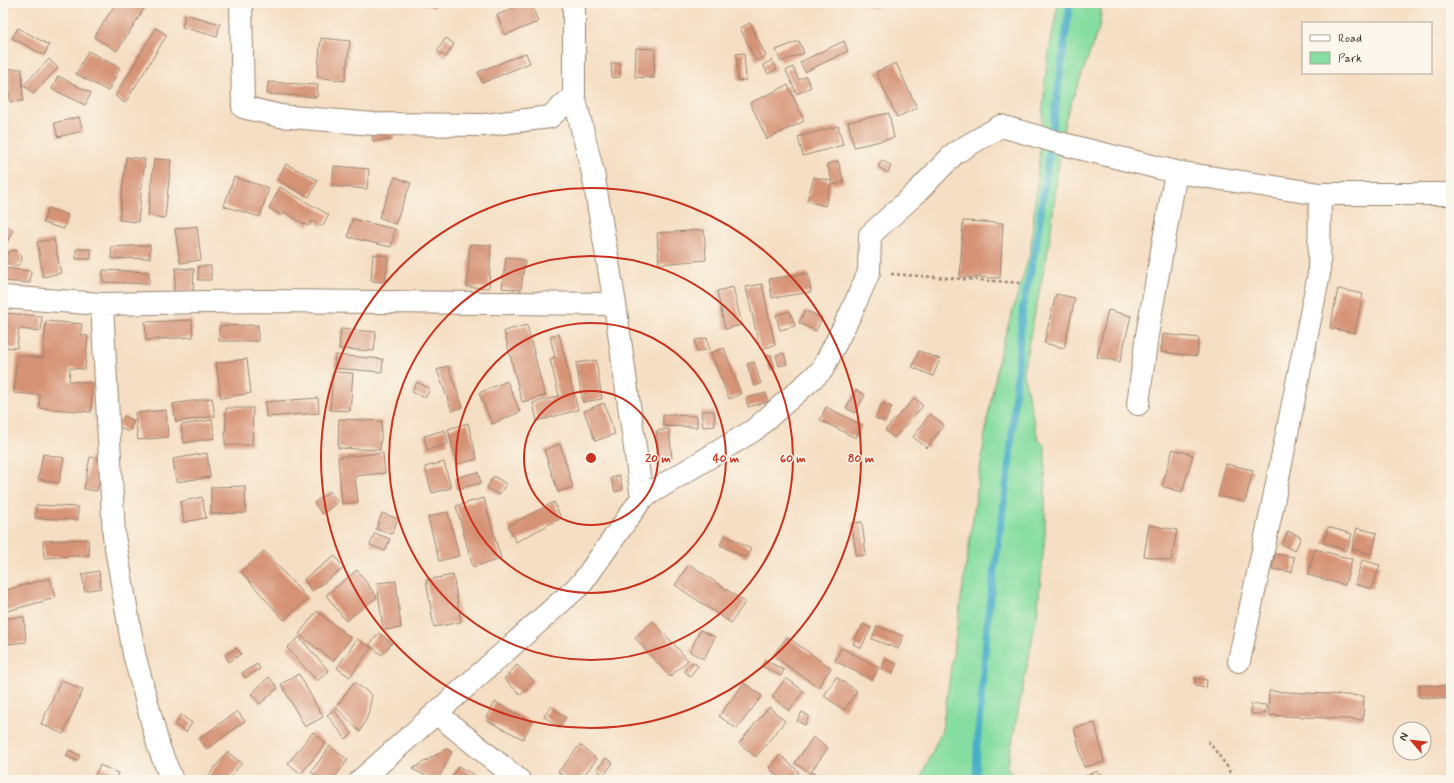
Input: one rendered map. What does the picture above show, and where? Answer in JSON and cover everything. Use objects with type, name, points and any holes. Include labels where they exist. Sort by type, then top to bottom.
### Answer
[{"type":"street","points":[[241,3],[243,107],[280,116],[374,124],[485,125],[550,117],[574,96]]},
{"type":"street","points":[[574,3],[574,96],[593,173],[615,304],[642,498]]},
{"type":"street","points":[[361,780],[582,583],[642,498],[754,430],[822,370],[850,315],[869,272],[870,235],[915,194],[955,153],[1002,126],[1067,145],[1176,172],[1320,194],[1451,194]]},
{"type":"street","points":[[1138,404],[1146,335],[1176,172]]},
{"type":"street","points":[[1239,661],[1270,518],[1319,274],[1320,194]]},
{"type":"street","points":[[3,298],[102,304],[267,300],[615,304]]},
{"type":"street","points":[[102,304],[114,536],[134,654],[159,748],[172,780]]},
{"type":"street","points":[[436,713],[519,780]]},
{"type":"path","points":[[869,272],[1022,283]]},
{"type":"path","points":[[1208,741],[1229,769],[1231,780]]},
{"type":"green space","points":[[1058,3],[1101,3],[1100,25],[1065,120],[1050,240],[1023,371],[1038,440],[1045,445],[1045,535],[1037,616],[1007,768],[1017,780],[920,780],[942,730],[988,415],[1000,353],[1030,253],[1046,69]]},
{"type":"building","points":[[116,3],[148,3],[117,51],[94,37]]},
{"type":"building","points":[[420,3],[436,3],[435,8]]},
{"type":"building","points":[[526,3],[531,3],[538,22],[505,35],[497,15]]},
{"type":"building","points":[[602,3],[659,3],[657,8]]},
{"type":"building","points":[[872,3],[887,3],[874,9]]},
{"type":"building","points":[[185,14],[220,24],[217,37],[182,27]]},
{"type":"building","points":[[750,23],[766,56],[756,61],[740,28]]},
{"type":"building","points":[[18,28],[49,45],[44,55],[12,38]]},
{"type":"building","points":[[156,28],[167,35],[125,103],[115,96]]},
{"type":"building","points":[[321,38],[350,41],[345,81],[317,77]]},
{"type":"building","points":[[446,38],[454,44],[446,57],[437,51]]},
{"type":"building","points":[[799,41],[804,53],[781,62],[776,50]]},
{"type":"building","points":[[844,41],[848,51],[805,72],[800,62]]},
{"type":"building","points":[[636,48],[655,49],[654,78],[635,77]]},
{"type":"building","points":[[88,51],[120,68],[108,91],[76,74]]},
{"type":"building","points":[[526,53],[530,63],[482,83],[478,72]]},
{"type":"building","points":[[744,53],[746,80],[738,81],[736,54]]},
{"type":"building","points":[[49,59],[58,68],[33,94],[24,85]]},
{"type":"building","points":[[772,60],[777,69],[768,74],[763,65]]},
{"type":"building","points":[[611,63],[620,63],[620,77],[612,78]]},
{"type":"building","points":[[896,63],[917,108],[897,117],[876,72]]},
{"type":"building","points":[[793,67],[799,80],[806,76],[811,87],[797,94],[786,71]]},
{"type":"building","points":[[9,69],[22,69],[23,101],[10,102]]},
{"type":"building","points":[[58,76],[91,93],[85,105],[52,89]]},
{"type":"building","points":[[268,82],[318,85],[317,97],[267,94]]},
{"type":"building","points":[[788,85],[804,121],[767,139],[750,103]]},
{"type":"building","points":[[889,113],[894,138],[854,147],[848,122]]},
{"type":"building","points":[[79,117],[83,131],[58,137],[54,123]]},
{"type":"building","points":[[838,126],[843,145],[803,156],[798,137]]},
{"type":"building","points":[[392,130],[392,140],[373,141],[372,131]]},
{"type":"building","points":[[126,157],[145,159],[138,222],[119,220]]},
{"type":"building","points":[[154,159],[171,160],[165,218],[148,216]]},
{"type":"building","points":[[882,160],[891,166],[888,173],[878,167]]},
{"type":"building","points":[[838,161],[844,182],[833,185],[827,164]]},
{"type":"building","points":[[286,164],[318,180],[309,197],[277,180]]},
{"type":"building","points":[[334,166],[369,169],[367,189],[332,186]]},
{"type":"building","points":[[234,177],[269,188],[260,217],[224,206]]},
{"type":"building","points":[[395,177],[411,183],[395,224],[379,217]]},
{"type":"building","points":[[814,177],[832,181],[825,206],[807,201]]},
{"type":"building","points":[[280,187],[329,215],[322,226],[312,221],[308,226],[284,212],[282,216],[269,208]]},
{"type":"building","points":[[48,208],[68,215],[64,229],[43,223]]},
{"type":"building","points":[[352,219],[395,229],[391,247],[348,237]]},
{"type":"building","points":[[963,221],[1003,223],[1000,278],[960,277]]},
{"type":"building","points":[[3,224],[13,230],[3,250]]},
{"type":"building","points":[[197,226],[201,260],[180,263],[175,229]]},
{"type":"building","points":[[704,230],[706,260],[659,264],[657,233]]},
{"type":"building","points":[[54,239],[61,273],[43,277],[37,242]]},
{"type":"building","points":[[470,244],[491,245],[489,288],[467,287]]},
{"type":"building","points":[[150,245],[150,258],[112,259],[111,247]]},
{"type":"building","points":[[76,249],[91,249],[91,259],[76,259]]},
{"type":"building","points":[[14,250],[21,255],[22,258],[17,265],[14,266],[7,261],[6,258],[11,251]]},
{"type":"building","points":[[373,254],[388,256],[385,282],[371,281]]},
{"type":"building","points":[[506,257],[525,260],[521,290],[502,288]]},
{"type":"building","points":[[198,266],[211,266],[211,280],[198,280]]},
{"type":"building","points":[[4,268],[31,271],[30,283],[3,281]]},
{"type":"building","points":[[176,268],[194,269],[193,292],[174,291]]},
{"type":"building","points":[[103,270],[149,272],[149,284],[103,282]]},
{"type":"building","points":[[808,273],[811,292],[772,298],[769,279]]},
{"type":"building","points":[[762,284],[775,345],[760,349],[746,287]]},
{"type":"building","points":[[733,287],[742,325],[725,329],[717,291]]},
{"type":"building","points":[[1338,289],[1363,294],[1355,333],[1330,328]]},
{"type":"building","points":[[1056,294],[1075,298],[1064,348],[1044,343]]},
{"type":"building","points":[[805,310],[822,318],[816,331],[799,323]]},
{"type":"building","points":[[1108,310],[1131,316],[1120,362],[1097,357]]},
{"type":"building","points":[[790,311],[795,326],[780,330],[776,315]]},
{"type":"building","points":[[3,313],[42,316],[41,331],[19,329],[17,348],[3,347]]},
{"type":"building","points":[[192,320],[193,337],[146,340],[145,322]]},
{"type":"building","points":[[46,321],[82,324],[81,335],[88,336],[85,369],[70,368],[69,381],[93,383],[91,412],[39,408],[40,395],[14,393],[17,355],[43,358]]},
{"type":"building","points":[[258,325],[258,341],[219,341],[219,326]]},
{"type":"building","points":[[527,325],[545,396],[522,402],[504,331]]},
{"type":"building","points":[[341,329],[376,332],[374,351],[339,349]]},
{"type":"building","points":[[559,334],[578,410],[537,421],[533,403],[559,396],[550,359],[555,357],[550,336]]},
{"type":"building","points":[[1163,334],[1199,338],[1197,356],[1161,352]]},
{"type":"building","points":[[707,338],[709,349],[697,352],[695,340]]},
{"type":"building","points":[[724,348],[741,394],[729,399],[711,353]]},
{"type":"building","points":[[919,351],[940,359],[933,376],[912,367]]},
{"type":"building","points":[[784,353],[787,364],[779,366],[776,355]]},
{"type":"building","points":[[335,355],[383,359],[382,372],[334,368]]},
{"type":"building","points":[[771,355],[775,368],[770,370],[766,356]]},
{"type":"building","points":[[247,359],[251,393],[221,398],[216,363]]},
{"type":"building","points":[[596,360],[602,399],[583,402],[576,363]]},
{"type":"building","points":[[754,362],[761,384],[754,386],[747,364]]},
{"type":"building","points":[[448,366],[463,407],[452,411],[437,370]]},
{"type":"building","points":[[333,372],[353,373],[350,411],[330,410]]},
{"type":"building","points":[[507,381],[520,412],[492,424],[479,393]]},
{"type":"building","points":[[417,382],[430,389],[425,398],[412,392]]},
{"type":"building","points":[[856,390],[865,395],[855,413],[846,408]]},
{"type":"building","points":[[766,393],[768,402],[748,407],[746,398]]},
{"type":"building","points":[[212,398],[215,416],[176,422],[173,404]]},
{"type":"building","points":[[318,398],[319,413],[266,417],[265,402]]},
{"type":"building","points":[[915,398],[923,406],[894,438],[885,430]]},
{"type":"building","points":[[604,403],[615,434],[595,441],[584,411]]},
{"type":"building","points":[[882,403],[892,407],[885,422],[875,418]]},
{"type":"building","points":[[826,407],[862,425],[856,438],[820,420]]},
{"type":"building","points":[[226,408],[253,408],[252,445],[225,445]]},
{"type":"building","points":[[166,410],[168,437],[138,440],[135,413]]},
{"type":"building","points":[[701,411],[714,411],[715,426],[703,427]]},
{"type":"building","points":[[930,414],[944,425],[927,448],[913,437]]},
{"type":"building","points":[[663,415],[697,416],[697,427],[663,426]]},
{"type":"building","points":[[124,416],[134,421],[128,432],[118,426]]},
{"type":"building","points":[[339,419],[382,421],[380,450],[338,448]]},
{"type":"building","points":[[212,420],[215,438],[184,443],[181,425]]},
{"type":"building","points":[[468,423],[477,459],[457,464],[448,429]]},
{"type":"building","points":[[669,429],[672,458],[660,460],[656,431]]},
{"type":"building","points":[[445,430],[448,444],[427,450],[424,436]]},
{"type":"building","points":[[560,444],[573,487],[558,492],[544,450]]},
{"type":"building","points":[[1173,449],[1193,455],[1182,492],[1162,486]]},
{"type":"building","points":[[207,453],[210,477],[176,482],[173,459]]},
{"type":"building","points":[[383,453],[385,473],[355,476],[358,502],[342,504],[338,457]]},
{"type":"building","points":[[43,454],[64,458],[59,483],[38,479]]},
{"type":"building","points":[[90,457],[104,459],[97,491],[84,489]]},
{"type":"building","points":[[444,462],[451,488],[432,493],[425,467]]},
{"type":"building","points":[[1226,464],[1253,470],[1245,502],[1218,496]]},
{"type":"building","points":[[478,472],[481,483],[458,489],[455,478]]},
{"type":"building","points":[[619,475],[623,490],[615,492],[611,478]]},
{"type":"building","points":[[494,476],[506,484],[499,495],[487,488]]},
{"type":"building","points":[[245,486],[246,513],[211,514],[211,487]]},
{"type":"building","points":[[330,491],[338,502],[322,514],[314,503]]},
{"type":"building","points":[[202,497],[206,518],[184,522],[180,502]]},
{"type":"building","points":[[484,498],[501,559],[473,567],[456,506]]},
{"type":"building","points":[[3,500],[7,501],[6,517],[3,517]]},
{"type":"building","points":[[554,502],[561,518],[516,542],[508,526]]},
{"type":"building","points":[[36,505],[78,507],[78,520],[35,518]]},
{"type":"building","points":[[448,512],[459,556],[439,561],[428,517]]},
{"type":"building","points":[[382,513],[398,519],[392,534],[376,529]]},
{"type":"building","points":[[862,522],[866,555],[856,556],[852,523]]},
{"type":"building","points":[[1149,525],[1177,530],[1171,561],[1144,556]]},
{"type":"building","points":[[1328,527],[1352,534],[1347,550],[1323,543]]},
{"type":"building","points":[[1357,528],[1377,533],[1372,554],[1352,549]]},
{"type":"building","points":[[1288,531],[1301,537],[1295,551],[1282,545]]},
{"type":"building","points":[[375,533],[390,539],[385,551],[370,545]]},
{"type":"building","points":[[725,535],[751,549],[746,558],[720,545]]},
{"type":"building","points":[[88,539],[89,555],[44,558],[43,541]]},
{"type":"building","points":[[1315,549],[1352,559],[1345,585],[1308,575]]},
{"type":"building","points":[[264,551],[308,599],[284,620],[241,572]]},
{"type":"building","points":[[1275,554],[1294,557],[1292,572],[1272,569]]},
{"type":"building","points":[[335,556],[344,568],[312,591],[304,579]]},
{"type":"building","points":[[1362,560],[1380,565],[1372,589],[1355,584]]},
{"type":"building","points":[[689,564],[745,602],[731,623],[675,585]]},
{"type":"building","points":[[357,570],[377,597],[346,621],[326,595]]},
{"type":"building","points":[[99,571],[101,588],[85,591],[82,574]]},
{"type":"building","points":[[453,575],[461,622],[434,627],[426,580]]},
{"type":"building","points":[[50,578],[55,598],[4,612],[3,591]]},
{"type":"building","points":[[396,581],[401,628],[383,630],[377,583]]},
{"type":"building","points":[[317,611],[351,638],[333,661],[299,634]]},
{"type":"building","points":[[24,617],[26,642],[8,644],[6,618]]},
{"type":"building","points":[[653,621],[688,660],[670,677],[635,638]]},
{"type":"building","points":[[863,624],[871,628],[861,648],[853,644]]},
{"type":"building","points":[[877,626],[903,636],[898,649],[872,639]]},
{"type":"building","points":[[700,630],[715,637],[704,659],[690,652]]},
{"type":"building","points":[[379,633],[392,643],[382,655],[369,645]]},
{"type":"building","points":[[299,637],[329,671],[317,681],[287,648]]},
{"type":"building","points":[[787,637],[831,668],[818,687],[773,656]]},
{"type":"building","points":[[357,639],[371,648],[350,677],[337,668]]},
{"type":"building","points":[[236,648],[241,654],[229,662],[225,655]]},
{"type":"building","points":[[841,648],[879,667],[872,680],[835,661]]},
{"type":"building","points":[[886,659],[897,664],[892,674],[881,669]]},
{"type":"building","points":[[765,660],[784,670],[781,676],[762,666]]},
{"type":"building","points":[[693,662],[698,666],[690,676],[684,671]]},
{"type":"building","points":[[257,664],[260,669],[245,678],[242,673]]},
{"type":"building","points":[[517,665],[534,681],[521,695],[504,679]]},
{"type":"building","points":[[299,674],[323,717],[305,727],[281,684]]},
{"type":"building","points":[[269,677],[278,688],[260,704],[251,694]]},
{"type":"building","points":[[836,677],[857,691],[844,710],[824,696]]},
{"type":"building","points":[[786,678],[804,691],[789,711],[772,697]]},
{"type":"building","points":[[1195,678],[1207,680],[1206,688],[1195,686]]},
{"type":"building","points":[[61,680],[83,690],[63,734],[41,724]]},
{"type":"building","points":[[354,682],[372,695],[368,715],[360,732],[336,707]]},
{"type":"building","points":[[744,683],[762,696],[737,729],[719,716]]},
{"type":"building","points":[[1419,685],[1451,686],[1451,699],[1419,697]]},
{"type":"building","points":[[1269,691],[1364,696],[1363,720],[1268,715]]},
{"type":"building","points":[[495,702],[532,722],[523,739],[486,720]]},
{"type":"building","points":[[1251,704],[1266,705],[1265,714],[1251,714]]},
{"type":"building","points":[[551,706],[566,718],[559,728],[544,716]]},
{"type":"building","points":[[769,707],[785,721],[756,757],[739,743]]},
{"type":"building","points":[[334,710],[352,734],[346,739],[327,715]]},
{"type":"building","points":[[237,711],[245,721],[207,749],[199,739]]},
{"type":"building","points":[[802,712],[809,716],[805,725],[797,721]]},
{"type":"building","points":[[181,715],[192,723],[186,732],[175,725]]},
{"type":"building","points":[[1095,723],[1104,762],[1084,767],[1074,728]]},
{"type":"building","points":[[313,732],[326,743],[301,774],[288,763]]},
{"type":"building","points":[[813,737],[828,748],[810,773],[795,763]]},
{"type":"building","points":[[580,745],[597,759],[580,780],[568,780],[558,772]]},
{"type":"building","points":[[330,746],[348,760],[333,780],[322,780],[311,772]]},
{"type":"building","points":[[446,749],[452,752],[438,780],[434,780],[412,769]]},
{"type":"building","points":[[69,750],[80,755],[77,761],[66,756]]},
{"type":"building","points":[[227,752],[242,763],[228,780],[205,780]]},
{"type":"building","points":[[780,755],[799,772],[792,780],[782,780],[769,768]]},
{"type":"building","points":[[606,758],[613,763],[604,775],[597,770]]},
{"type":"building","points":[[100,765],[118,773],[115,780],[100,780],[94,777]]},
{"type":"building","points":[[458,766],[483,780],[450,780]]},
{"type":"building","points":[[1098,771],[1101,780],[1074,780]]},
{"type":"building","points":[[814,772],[822,780],[806,780]]},
{"type":"waterway","points":[[976,780],[977,747],[988,616],[1009,468],[1023,305],[1036,247],[1070,3]]}]
